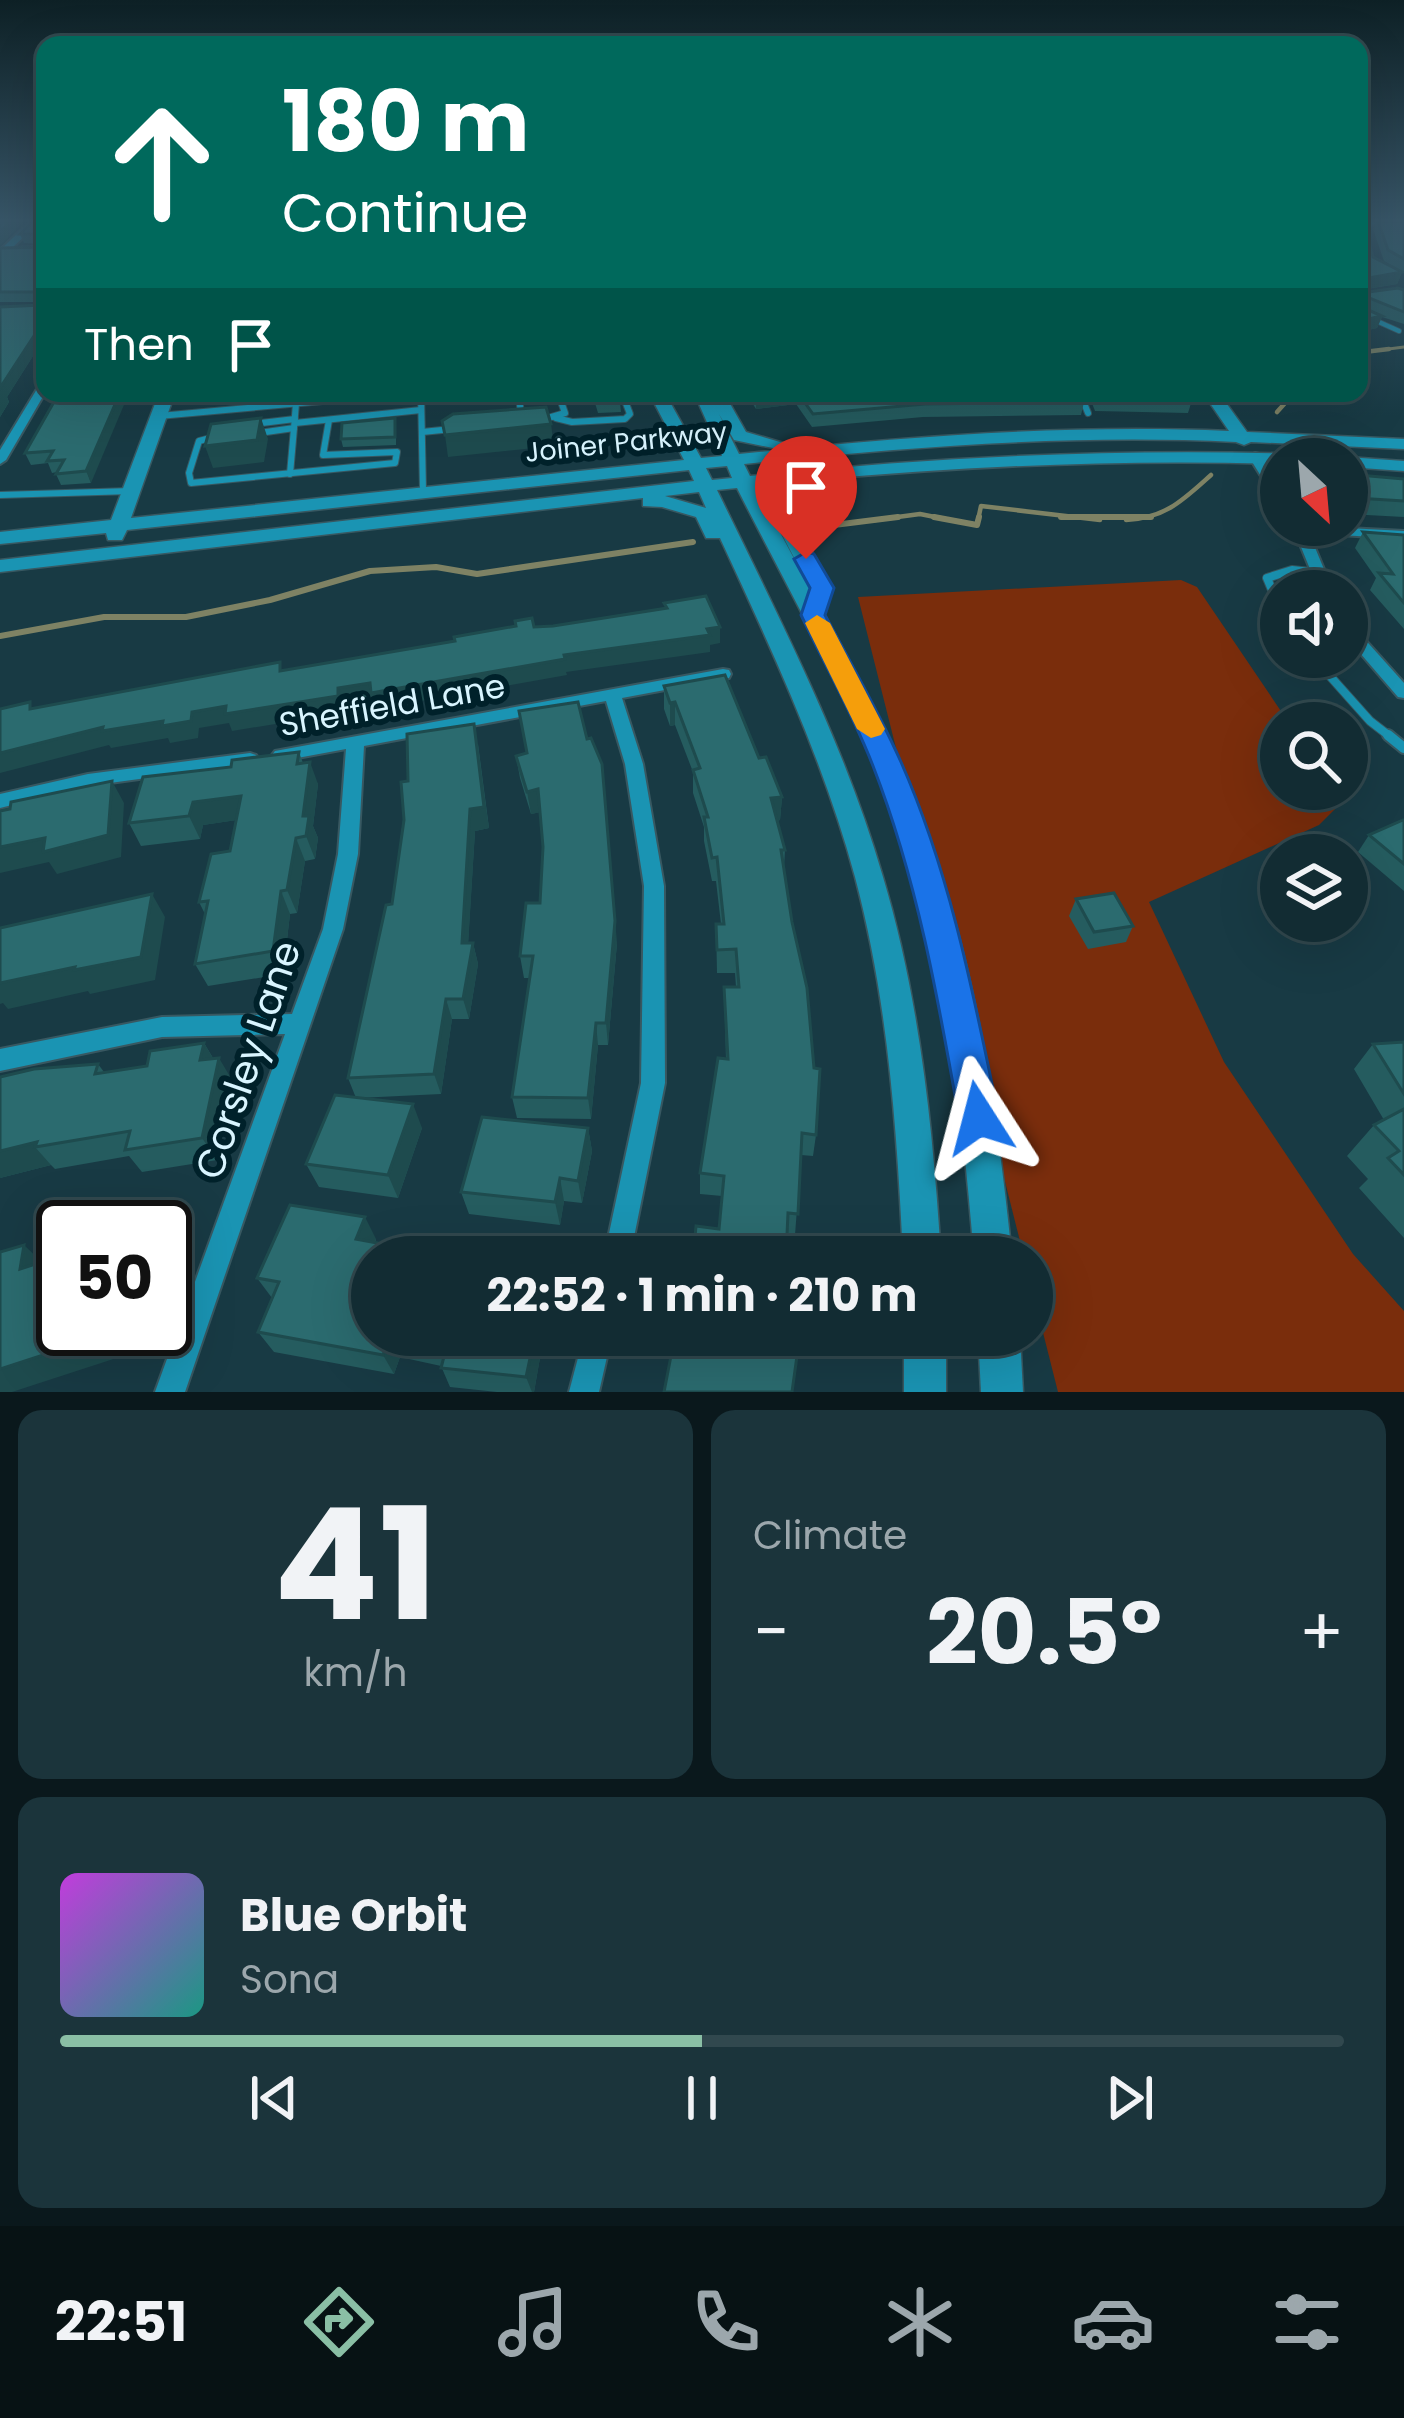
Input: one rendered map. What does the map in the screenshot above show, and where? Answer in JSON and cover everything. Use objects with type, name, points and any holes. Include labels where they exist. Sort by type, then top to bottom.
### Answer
[{"type":"main road","points":[[0,556],[101,543],[118,533],[164,402]]},
{"type":"main road","points":[[661,402],[699,474],[833,771],[882,926],[914,1114],[921,1236]]},
{"type":"main road","points":[[706,402],[886,762],[939,920],[968,1048],[990,1236]]},
{"type":"main road","points":[[721,402],[740,436],[768,445],[934,431],[965,436]]},
{"type":"main road","points":[[1217,402],[1255,457]]},
{"type":"main road","points":[[593,473],[658,451],[666,443],[670,422]]},
{"type":"main road","name":"Joiner Parkway","points":[[0,566],[445,515],[965,436],[1240,434],[1404,443]]},
{"type":"main road","name":"Joiner Parkway","points":[[737,469],[985,459],[1260,457]]},
{"type":"main road","points":[[813,615],[822,588],[774,502],[782,493],[796,484],[985,459]]},
{"type":"main road","points":[[1368,463],[1404,466]]},
{"type":"main road","name":"Joiner Parkway","points":[[0,538],[593,473],[699,474]]},
{"type":"main road","points":[[445,515],[479,520],[663,501],[704,513],[760,643],[782,657]]},
{"type":"main road","points":[[925,1356],[925,1392]]},
{"type":"main road","points":[[1000,1356],[1002,1392]]},
{"type":"street","points":[[0,460],[36,399]]},
{"type":"street","points":[[1255,457],[1260,465]]},
{"type":"street","points":[[1368,532],[1404,535]]},
{"type":"street","points":[[1368,652],[1404,693]]},
{"type":"street","name":"Sheffield Lane","points":[[0,801],[88,780],[355,744],[723,674]]},
{"type":"street","points":[[614,696],[634,764],[654,886],[653,1083],[621,1236]]},
{"type":"street","name":"Corsley Lane","points":[[170,1392],[332,929],[348,854],[355,744]]},
{"type":"street","points":[[0,1060],[162,1028],[299,1024]]},
{"type":"street","points":[[584,1392],[593,1356]]},
{"type":"lane","points":[[1368,318],[1399,331]]},
{"type":"lane","points":[[237,409],[238,402]]},
{"type":"lane","points":[[159,416],[317,402]]},
{"type":"lane","points":[[421,402],[423,491]]},
{"type":"lane","points":[[520,402],[522,423]]},
{"type":"lane","points":[[502,424],[556,418],[565,413],[561,402]]},
{"type":"lane","points":[[556,418],[572,422],[625,419],[631,414],[626,402]]},
{"type":"lane","points":[[1084,402],[1088,413]]},
{"type":"lane","points":[[290,474],[296,404]]},
{"type":"lane","points":[[243,429],[421,410]]},
{"type":"lane","points":[[226,434],[200,441],[189,472],[191,483],[395,463],[397,452],[323,455],[328,420]]},
{"type":"lane","points":[[422,432],[462,428]]},
{"type":"lane","points":[[0,495],[131,491]]},
{"type":"lane","points":[[1332,678],[1370,721],[1404,748]]},
{"type":"shaded area","points":[[1181,580],[1197,587],[1275,702],[1260,702],[1260,810],[1334,810],[1319,825],[1299,834],[1260,834],[1260,852],[1149,902],[1224,1062],[1353,1254],[1404,1311],[1404,1392],[1058,1392],[1049,1356],[1053,1356],[1053,1236],[1019,1236],[858,597]]},
{"type":"building","points":[[0,286],[36,286],[36,292],[0,292]]},
{"type":"building","points":[[1404,290],[1404,312],[1368,297],[1368,292]]},
{"type":"building","points":[[36,305],[36,333],[0,388],[0,307]]},
{"type":"building","points":[[54,402],[116,402],[86,471],[56,474],[64,460],[47,461],[53,451],[25,453]]},
{"type":"building","points":[[804,402],[1084,402],[925,404],[813,414]]},
{"type":"building","points":[[546,407],[551,424],[445,435],[442,421],[453,414]]},
{"type":"building","points":[[261,418],[257,440],[205,446],[211,424]]},
{"type":"building","points":[[395,418],[395,437],[341,439],[342,423]]},
{"type":"building","points":[[1368,476],[1404,479],[1404,501],[1368,499]]},
{"type":"building","points":[[1368,532],[1404,535],[1404,603],[1379,573],[1393,574]]},
{"type":"building","points":[[706,596],[720,627],[707,629],[710,635],[564,655],[565,659],[371,693],[370,683],[338,688],[338,696],[225,714],[226,706],[192,712],[191,721],[102,731],[103,727],[0,753],[0,709],[30,702],[30,709],[280,662],[280,671],[455,641],[454,637],[516,626],[515,621],[532,618],[534,627],[553,626],[667,608],[664,603]]},
{"type":"building","points":[[725,675],[759,758],[766,757],[782,797],[771,798],[785,850],[781,850],[792,922],[807,988],[814,1068],[820,1069],[816,1135],[802,1133],[798,1214],[788,1213],[787,1236],[695,1236],[696,1226],[719,1229],[724,1176],[700,1173],[718,1058],[728,1059],[724,987],[739,987],[736,949],[717,950],[716,924],[724,924],[717,857],[712,858],[704,817],[708,817],[693,770],[700,768],[675,702],[670,703],[664,686]]},
{"type":"building","points":[[578,702],[587,739],[591,738],[602,764],[615,921],[606,1023],[596,1023],[588,1098],[512,1097],[533,956],[520,956],[526,903],[540,903],[543,847],[538,789],[527,792],[516,756],[527,753],[519,711]]},
{"type":"building","points":[[474,724],[484,807],[470,809],[462,943],[473,943],[463,999],[446,999],[434,1074],[348,1078],[386,905],[392,904],[404,820],[401,782],[408,781],[407,734]]},
{"type":"building","points":[[299,752],[297,764],[310,762],[303,816],[309,816],[306,836],[296,838],[287,890],[281,891],[273,951],[195,964],[208,901],[199,902],[211,854],[230,851],[241,796],[193,802],[189,816],[129,823],[143,777],[231,767],[232,760]]},
{"type":"building","points":[[112,781],[108,835],[43,852],[45,838],[0,847],[0,811],[10,809],[11,802]]},
{"type":"building","points":[[1404,821],[1404,864],[1369,835]]},
{"type":"building","points":[[1114,893],[1133,926],[1094,932],[1076,899]]},
{"type":"building","points":[[152,894],[141,957],[0,983],[0,928]]},
{"type":"building","points":[[1404,1042],[1404,1094],[1373,1044]]},
{"type":"building","points":[[204,1043],[200,1060],[219,1058],[202,1138],[125,1150],[130,1131],[0,1151],[0,1077],[98,1064],[95,1074],[147,1066],[150,1051]]},
{"type":"building","points":[[335,1095],[413,1104],[388,1175],[306,1164]]},
{"type":"building","points":[[1404,1109],[1404,1175],[1388,1158],[1399,1151],[1374,1125]]},
{"type":"building","points":[[482,1117],[588,1128],[578,1181],[560,1178],[555,1202],[461,1192]]},
{"type":"building","points":[[290,1205],[365,1217],[357,1236],[351,1236],[351,1349],[258,1332],[279,1282],[257,1278]]},
{"type":"building","points":[[24,1245],[20,1269],[36,1264],[36,1356],[40,1356],[0,1369],[0,1252]]},
{"type":"building","points":[[444,1356],[530,1356],[526,1377],[441,1368]]},
{"type":"building","points":[[671,1356],[797,1356],[792,1392],[664,1392]]},
{"type":"waterway","points":[[1380,350],[1404,347]]},
{"type":"waterway","points":[[1380,350],[1389,349]]},
{"type":"waterway","points":[[1368,352],[1380,350]]},
{"type":"waterway","points":[[1368,352],[1380,350]]},
{"type":"waterway","points":[[1277,412],[1286,402]]},
{"type":"waterway","points":[[1146,517],[1182,500],[1211,475]]},
{"type":"waterway","points":[[978,520],[981,506],[1074,517]]},
{"type":"waterway","points":[[890,518],[920,514],[948,520]]},
{"type":"waterway","points":[[890,518],[898,517]]},
{"type":"waterway","points":[[934,517],[948,520]]},
{"type":"waterway","points":[[948,520],[977,525],[979,517]]},
{"type":"waterway","points":[[1061,517],[1074,517]]},
{"type":"waterway","points":[[1074,517],[1146,517]]},
{"type":"waterway","points":[[1074,517],[1100,520]]},
{"type":"waterway","points":[[1126,520],[1146,517]]},
{"type":"waterway","points":[[1146,517],[1151,517]]},
{"type":"waterway","points":[[810,528],[890,518]]},
{"type":"waterway","points":[[875,520],[890,518]]},
{"type":"waterway","points":[[0,636],[104,617],[186,617],[270,600],[370,571],[436,567],[477,574],[693,542]]},
{"type":"slow traffic","points":[[817,623],[871,729]]},
{"type":"route","points":[[806,559],[822,588],[813,615],[886,762],[921,858],[968,1048],[979,1118]]}]
